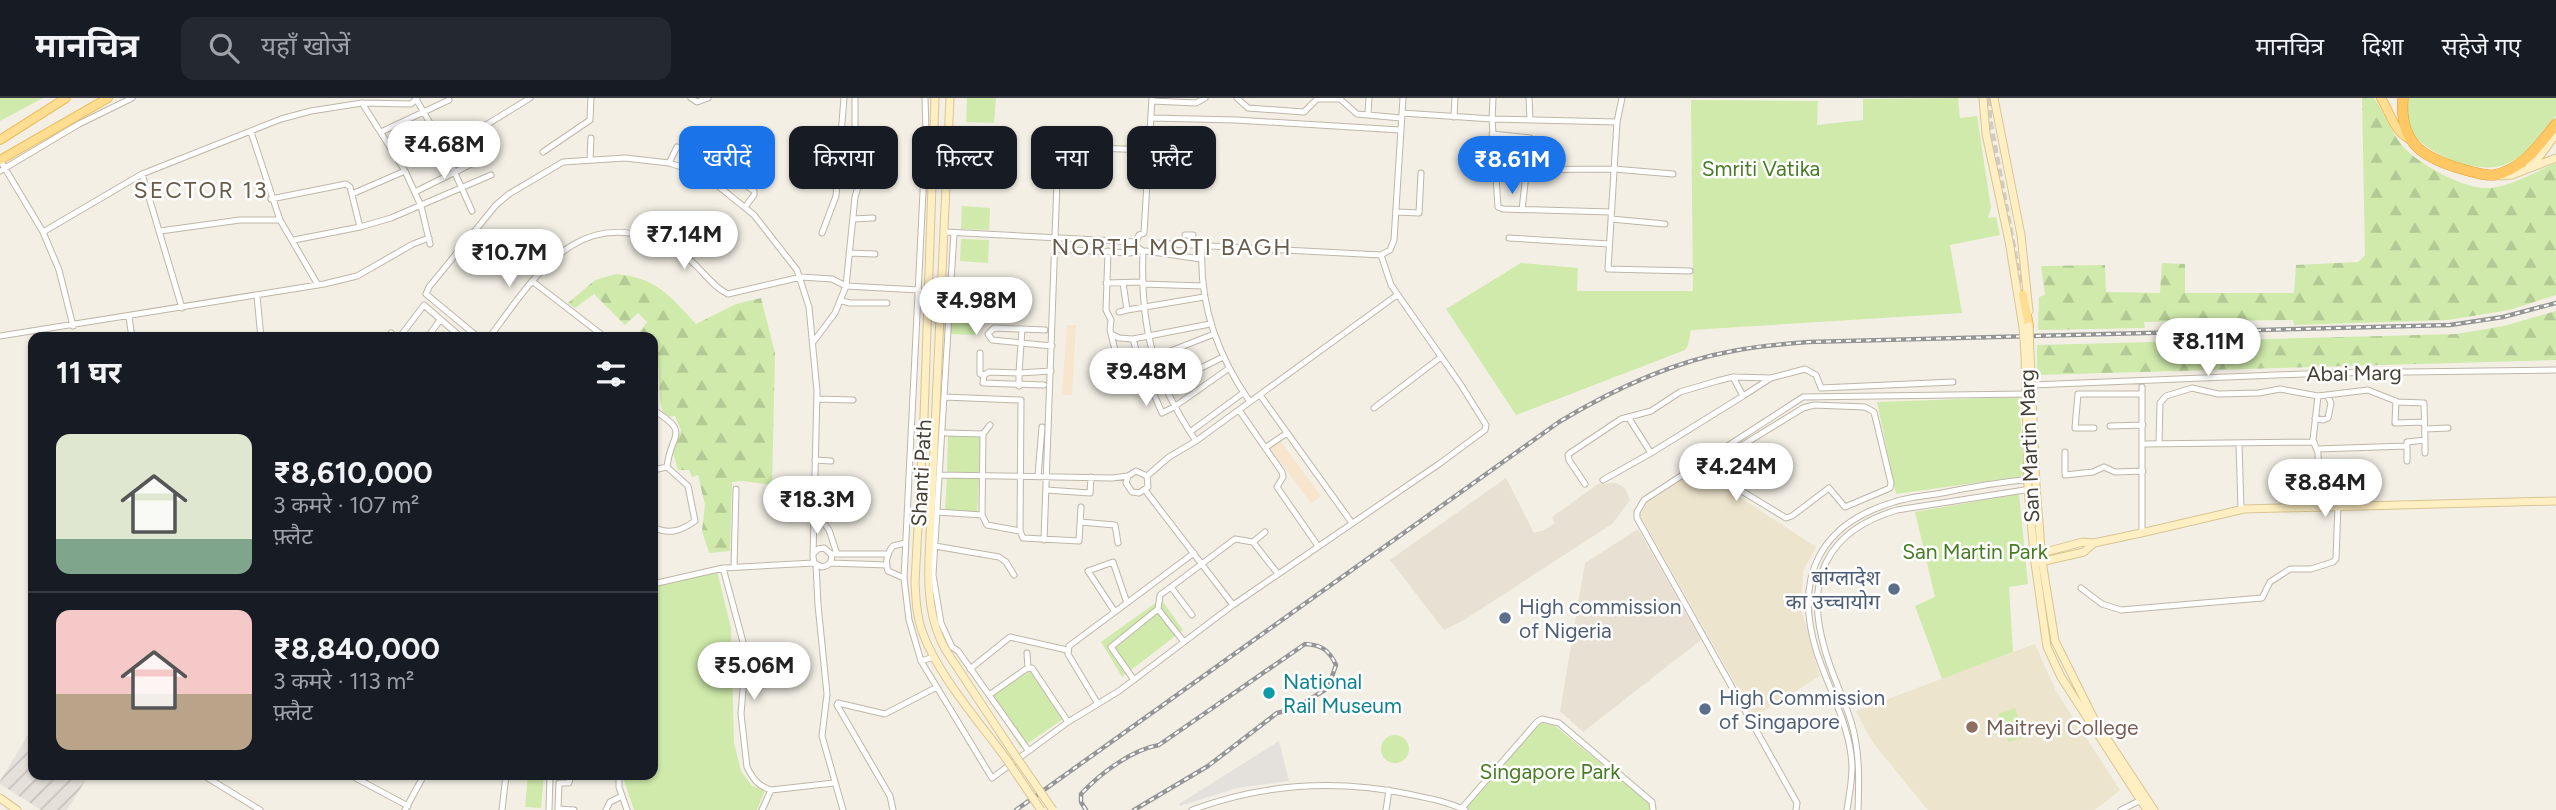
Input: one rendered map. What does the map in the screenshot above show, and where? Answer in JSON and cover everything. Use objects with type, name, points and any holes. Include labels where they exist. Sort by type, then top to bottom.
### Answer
[{"type":"highway","points":[[2403,98],[2410,139],[2424,154],[2476,173],[2493,175],[2510,169],[2526,159],[2556,124]]},
{"type":"main road","points":[[0,140],[66,98]]},
{"type":"main road","points":[[1,165],[108,98]]},
{"type":"main road","name":"Shanti Path","points":[[935,98],[916,606],[922,630],[934,657],[1041,810]]},
{"type":"main road","name":"Shanti Path","points":[[950,98],[949,233],[928,593],[933,621],[1014,755],[1053,810]]},
{"type":"main road","name":"San Martin Marg","points":[[1983,98],[1989,145],[2026,326],[2032,489],[2038,558],[2052,629],[2057,648],[2094,719],[2147,810]]},
{"type":"main road","name":"San Martin Marg","points":[[1994,98],[2021,235],[2028,290],[2026,326]]},
{"type":"main road","points":[[2381,98],[2397,129],[2410,139]]},
{"type":"main road","points":[[2518,172],[2537,160],[2556,134]]},
{"type":"main road","points":[[1989,145],[2002,143]]},
{"type":"main road","points":[[2493,175],[2505,176],[2556,158]]},
{"type":"main road","points":[[2022,295],[2026,326]]},
{"type":"main road","points":[[2038,558],[2084,552],[2094,543],[2241,509],[2556,501]]},
{"type":"main road","points":[[0,799],[17,810]]},
{"type":"main road","name":"San Martin Marg","points":[[2143,799],[2154,810]]},
{"type":"street","points":[[73,326],[59,270],[43,232],[1,165],[132,98]]},
{"type":"street","points":[[473,133],[530,98]]},
{"type":"street","points":[[543,152],[590,120],[591,98]]},
{"type":"street","points":[[691,98],[697,103],[708,98]]},
{"type":"street","points":[[822,233],[836,196],[844,98]]},
{"type":"street","points":[[855,98],[855,126]]},
{"type":"street","points":[[925,98],[926,131],[904,578],[909,620],[921,661],[992,778],[1027,750],[1134,680],[1233,605],[1485,430],[1486,425],[1461,385],[1388,280],[1381,255]]},
{"type":"street","points":[[1150,126],[1152,99],[1199,103],[1205,98]]},
{"type":"street","points":[[1237,98],[1248,108],[1304,112],[1317,98],[1340,98],[1357,114],[1368,115],[1617,122]]},
{"type":"street","points":[[1368,98],[1368,115]]},
{"type":"street","points":[[1154,243],[1381,255],[1392,245],[1403,98]]},
{"type":"street","points":[[1454,117],[1455,98]]},
{"type":"street","points":[[1493,98],[1492,134],[1498,207],[1611,212]]},
{"type":"street","points":[[1529,98],[1530,120]]},
{"type":"street","points":[[1622,98],[1617,122],[1608,269],[1690,271]]},
{"type":"street","points":[[43,232],[142,174],[299,114],[365,101],[408,104],[416,99],[441,142],[471,211]]},
{"type":"street","points":[[381,132],[449,100]]},
{"type":"street","points":[[29,332],[318,285],[357,276],[413,244],[429,241],[415,192],[401,162],[365,101]]},
{"type":"street","points":[[1150,118],[1236,120],[1400,131]]},
{"type":"street","points":[[401,162],[464,130]]},
{"type":"street","points":[[251,132],[271,199],[318,285]]},
{"type":"street","points":[[1492,134],[1529,136],[1522,210]]},
{"type":"street","points":[[590,160],[591,138]]},
{"type":"street","points":[[670,163],[677,147]]},
{"type":"street","points":[[1044,540],[1056,161],[1062,149],[1127,149]]},
{"type":"street","points":[[472,332],[426,294],[502,200],[556,165],[625,158],[670,163],[679,167]]},
{"type":"street","points":[[415,192],[481,159]]},
{"type":"street","points":[[1495,170],[1614,169],[1672,174]]},
{"type":"street","points":[[352,194],[405,171]]},
{"type":"street","points":[[1396,212],[1422,213],[1421,173]]},
{"type":"street","points":[[142,174],[182,308]]},
{"type":"street","points":[[294,240],[360,227],[421,206],[491,174]]},
{"type":"street","points":[[271,199],[346,184],[350,187],[360,227]]},
{"type":"street","points":[[722,189],[746,207],[801,277],[814,341],[817,400],[813,554],[827,694],[821,730],[842,810]]},
{"type":"street","points":[[746,207],[754,195],[751,189]]},
{"type":"street","points":[[814,341],[842,301],[856,189]]},
{"type":"street","points":[[1144,233],[1147,189]]},
{"type":"street","points":[[853,219],[873,218]]},
{"type":"street","points":[[160,231],[240,220],[280,219]]},
{"type":"street","points":[[1611,219],[1665,224]]},
{"type":"street","points":[[494,332],[552,259],[591,236],[611,233],[640,236],[677,250],[728,294],[801,277],[832,279],[846,286],[919,290]]},
{"type":"street","points":[[1027,750],[958,651],[949,648],[938,609],[933,575],[937,512],[936,475],[944,397],[949,233],[1136,242],[1143,251],[1143,308],[1154,359],[1174,407],[1196,441]]},
{"type":"street","points":[[1136,242],[1137,237],[1144,233]]},
{"type":"street","points":[[1144,233],[1151,236],[1154,243]]},
{"type":"street","points":[[1185,235],[1193,235]]},
{"type":"street","points":[[1509,238],[1609,244]]},
{"type":"street","points":[[1091,240],[1091,250]]},
{"type":"street","points":[[1055,249],[1129,253],[1151,248],[1154,243]]},
{"type":"street","points":[[1202,247],[1203,286],[1213,334],[1228,369],[1250,402]]},
{"type":"street","points":[[1108,251],[1105,302],[1122,377]]},
{"type":"street","points":[[1143,251],[1201,259]]},
{"type":"street","points":[[849,253],[874,254]]},
{"type":"street","points":[[532,281],[598,332]]},
{"type":"street","points":[[1106,283],[1203,286]]},
{"type":"street","points":[[1123,283],[1127,310]]},
{"type":"street","points":[[1147,476],[1168,457],[1196,441],[1397,295]]},
{"type":"street","points":[[257,296],[260,332]]},
{"type":"street","points":[[1119,312],[1205,297]]},
{"type":"street","points":[[842,301],[887,303]]},
{"type":"street","points":[[403,332],[424,305],[453,332]]},
{"type":"street","points":[[129,317],[131,332]]},
{"type":"street","points":[[431,332],[440,320]]},
{"type":"street","points":[[1111,334],[1119,338],[1133,339],[1210,324]]},
{"type":"street","points":[[1045,330],[994,328],[988,334],[992,340],[1052,346]]},
{"type":"street","points":[[1019,386],[1022,329]]},
{"type":"street","points":[[0,336],[28,332]]},
{"type":"street","points":[[1133,339],[1140,363],[1213,334]]},
{"type":"street","points":[[980,353],[979,374],[1051,372]]},
{"type":"street","points":[[1223,357],[1153,392],[1162,413],[1228,369]]},
{"type":"street","points":[[1374,408],[1441,357]]},
{"type":"street","points":[[1586,484],[1568,455],[1615,422],[1651,411],[1688,389],[1733,377],[1771,378],[1805,369],[1816,375],[1821,392]]},
{"type":"street","name":"Abai Marg","points":[[1821,392],[2028,388],[2328,373],[2556,370]]},
{"type":"street","points":[[984,374],[986,384],[1044,385]]},
{"type":"street","points":[[1733,377],[1743,396]]},
{"type":"street","points":[[1603,480],[1771,378]]},
{"type":"street","points":[[1796,810],[1797,803],[1637,517],[1637,512],[1644,500],[1796,400],[1821,392],[1953,382]]},
{"type":"street","points":[[2159,444],[2160,403],[2166,396],[2185,389],[2198,388],[2217,394],[2259,393],[2280,388],[2318,396],[2368,390],[2396,401],[2424,403],[2425,453]]},
{"type":"street","points":[[2094,428],[2075,428],[2078,394],[2142,391],[2142,533]]},
{"type":"street","points":[[1189,432],[1243,393]]},
{"type":"street","points":[[1260,395],[1352,523]]},
{"type":"street","points":[[2318,396],[2314,442],[2317,449],[2319,505]]},
{"type":"street","points":[[2315,418],[2329,418],[2331,403],[2328,396]]},
{"type":"street","points":[[944,397],[1021,400],[1020,531]]},
{"type":"street","points":[[817,400],[853,400]]},
{"type":"street","points":[[2396,401],[2395,423],[2448,428]]},
{"type":"street","points":[[1703,461],[1714,474],[1786,518],[1793,516],[1829,488],[1845,507],[1888,490],[1891,486],[1876,416],[1871,408],[1865,407],[1814,405],[1803,408],[1720,459],[1712,471]]},
{"type":"street","points":[[1239,410],[1283,475],[1278,487],[1318,546]]},
{"type":"street","points":[[658,413],[670,420],[678,437],[667,467]]},
{"type":"street","points":[[1628,417],[1651,453]]},
{"type":"street","points":[[990,425],[983,434],[982,515],[987,525],[1020,531],[1027,539],[1079,541],[1081,507]]},
{"type":"street","points":[[2110,426],[2143,425]]},
{"type":"street","points":[[1038,476],[1042,427]]},
{"type":"street","points":[[946,433],[983,434]]},
{"type":"street","points":[[1265,448],[1287,433]]},
{"type":"street","points":[[2407,461],[2407,442],[2425,440]]},
{"type":"street","points":[[2143,444],[2314,442]]},
{"type":"street","points":[[2239,443],[2241,509]]},
{"type":"street","points":[[2317,449],[2407,446]]},
{"type":"street","points":[[2065,452],[2065,475],[2093,472],[2105,467],[2115,472],[2143,471]]},
{"type":"street","points":[[815,460],[831,461]]},
{"type":"street","points":[[658,469],[667,467]]},
{"type":"street","points":[[658,529],[667,532],[682,530],[695,521],[688,486],[667,467]]},
{"type":"street","points":[[1038,467],[1047,468]]},
{"type":"street","points":[[909,471],[921,471]]},
{"type":"street","points":[[936,475],[1091,477],[1128,476],[1136,471],[1147,476],[1149,483],[1145,490],[1139,493],[1129,489],[1126,483],[1128,476]]},
{"type":"street","points":[[1046,490],[1090,494],[1091,477]]},
{"type":"street","points":[[1847,810],[1852,767],[1850,751],[1816,648],[1809,589],[1817,558],[1832,535],[1851,520],[1895,501],[2032,479]]},
{"type":"street","points":[[734,567],[736,489]]},
{"type":"street","points":[[1858,810],[1858,751],[1848,712],[1824,647],[1817,602],[1821,574],[1834,547],[1845,536],[1877,516],[1897,510],[2032,489]]},
{"type":"street","points":[[1145,490],[1233,605]]},
{"type":"street","points":[[1868,496],[1872,510]]},
{"type":"street","points":[[1895,501],[1897,510]]},
{"type":"street","points":[[2081,588],[2102,604],[2121,610],[2262,598],[2270,582],[2290,569],[2311,569],[2336,559],[2338,505]]},
{"type":"street","points":[[813,507],[851,507]]},
{"type":"street","points":[[658,583],[723,568],[816,564],[825,567],[834,554],[829,530],[813,507]]},
{"type":"street","points":[[937,512],[982,515]]},
{"type":"street","points":[[1080,522],[1115,525],[1118,543]]},
{"type":"street","points":[[1253,542],[1265,532]]},
{"type":"street","points":[[1134,680],[1111,647],[1158,609],[1160,595],[1201,562],[1235,539],[1253,542],[1278,574]]},
{"type":"street","points":[[904,578],[888,571],[887,565],[888,554],[893,546],[905,543]]},
{"type":"street","points":[[934,547],[999,557],[1006,562],[1014,575]]},
{"type":"street","points":[[813,554],[824,548],[834,554],[888,554]]},
{"type":"street","points":[[1067,650],[1194,553]]},
{"type":"street","points":[[1115,612],[1088,572],[1113,562],[1127,603]]},
{"type":"street","points":[[830,563],[887,565]]},
{"type":"street","points":[[723,568],[746,653],[741,714],[747,767],[756,782],[771,790],[834,783]]},
{"type":"street","points":[[1813,571],[1821,574]]},
{"type":"street","points":[[1171,587],[1192,615]]},
{"type":"street","points":[[1158,609],[1184,642]]},
{"type":"street","points":[[970,669],[1010,636],[1067,650],[1098,704]]},
{"type":"street","points":[[1816,648],[1824,647]]},
{"type":"street","points":[[1027,653],[1028,668]]},
{"type":"street","points":[[921,661],[934,657]]},
{"type":"street","points":[[989,695],[1028,668]]},
{"type":"street","points":[[1028,668],[1034,670],[1068,722]]},
{"type":"street","points":[[893,810],[890,796],[837,705],[838,703],[885,714],[937,687]]},
{"type":"street","points":[[1192,810],[1241,794],[1292,787],[1337,785],[1389,790],[1435,799],[1463,809],[1542,719],[1559,723],[1652,802],[1653,810]]},
{"type":"street","points":[[211,780],[260,810]]},
{"type":"street","points":[[359,780],[407,808],[421,780]]},
{"type":"street","points":[[502,810],[505,780]]},
{"type":"street","points":[[549,810],[550,780]]},
{"type":"street","points":[[570,780],[569,783],[559,783],[558,809],[573,810]]},
{"type":"street","points":[[620,780],[627,810]]},
{"type":"street","points":[[762,810],[771,790]]},
{"type":"street","points":[[1385,810],[1389,790]]},
{"type":"street","points":[[606,810],[610,802],[622,796]]},
{"type":"street","points":[[2120,810],[2143,799]]},
{"type":"shaded area","points":[[1067,325],[1076,325],[1072,395],[1062,395]]},
{"type":"shaded area","points":[[1280,440],[1321,496],[1311,503],[1270,448]]},
{"type":"shaded area","points":[[1697,469],[1816,547],[1803,571],[1801,609],[1820,676],[1754,717],[1640,515],[1645,503]]},
{"type":"shaded area","points":[[1506,478],[1534,533],[1555,523],[1552,517],[1598,484],[1616,483],[1625,488],[1630,500],[1612,524],[1464,620],[1444,630],[1390,560]]},
{"type":"shaded area","points":[[1638,529],[1701,640],[1583,732],[1560,711],[1585,563]]},
{"type":"shaded area","name":"Maitreyi College","points":[[2035,644],[2056,691],[2120,790],[2095,810],[1928,810],[1873,743],[1856,711]]},
{"type":"shaded area","points":[[28,735],[28,780],[86,780],[67,810],[41,810],[0,784]]},
{"type":"shaded area","points":[[1279,741],[1289,781],[1237,788],[1180,806],[1179,804]]},
{"type":"green space","points":[[0,98],[43,98],[0,121]]},
{"type":"green space","points":[[967,98],[996,98],[994,123],[966,122]]},
{"type":"green space","name":"Smriti Vatika","points":[[1958,98],[1960,118],[1977,116],[1991,208],[1988,218],[1996,217],[2000,235],[1950,245],[1962,313],[1691,330],[1685,350],[1516,415],[1446,309],[1521,263],[1578,268],[1577,291],[1693,291],[1691,100],[1818,101],[1817,125],[1863,120],[1863,99]]},
{"type":"green space","points":[[2362,98],[2374,98],[2398,140],[2413,156],[2437,172],[2463,183],[2493,188],[2556,163],[2556,295],[2509,310],[2448,320],[2294,325],[2293,320],[2144,322],[2145,328],[2038,330],[2039,297],[2045,295],[2041,266],[2105,265],[2106,292],[2160,293],[2162,263],[2185,264],[2185,293],[2294,293],[2296,265],[2358,262],[2365,255]]},
{"type":"green space","points":[[2406,98],[2556,98],[2556,116],[2528,149],[2514,160],[2495,167],[2482,167],[2453,160],[2418,139],[2408,122]]},
{"type":"green space","points":[[962,206],[990,208],[989,230],[961,229]]},
{"type":"green space","points":[[961,239],[989,240],[988,263],[960,261]]},
{"type":"green space","points":[[616,274],[642,279],[670,296],[696,324],[736,304],[761,298],[775,353],[772,485],[732,482],[730,551],[709,553],[702,531],[705,505],[698,475],[692,477],[689,470],[678,470],[673,453],[681,430],[675,416],[664,417],[660,400],[658,332],[639,332],[647,322],[638,313],[625,325],[594,294],[575,308],[568,303],[595,280]]},
{"type":"green space","points":[[2556,311],[2556,360],[2037,375],[2037,345],[2456,334],[2504,326]]},
{"type":"green space","points":[[952,314],[978,315],[977,335],[951,334]]},
{"type":"green space","name":"San Martin Park","points":[[2019,397],[2024,476],[1896,494],[1877,402]]},
{"type":"green space","points":[[948,436],[980,437],[979,473],[947,472]]},
{"type":"green space","points":[[947,476],[979,477],[977,513],[945,512]]},
{"type":"green space","name":"San Martin Park","points":[[2019,494],[2028,584],[2009,587],[2013,652],[1942,679],[1915,606],[1935,597],[1915,512]]},
{"type":"green space","points":[[717,571],[731,628],[734,743],[741,771],[752,786],[765,790],[757,810],[634,810],[624,780],[658,780],[658,586]]},
{"type":"green space","points":[[1161,599],[1183,630],[1122,677],[1101,642]]},
{"type":"green space","points":[[1030,671],[1063,719],[1021,748],[989,697]]},
{"type":"green space","points":[[2015,708],[2025,737],[2008,742],[1998,714]]},
{"type":"green space","name":"Singapore Park","points":[[1539,724],[1555,726],[1649,803],[1649,810],[1466,808]]},
{"type":"green space","points":[[1395,735],[1405,739],[1409,749],[1405,759],[1395,763],[1385,759],[1381,749],[1385,739]]},
{"type":"green space","points":[[528,780],[544,780],[541,808],[525,807]]},
{"type":"tunnel","points":[[1989,98],[1988,118],[2019,284]]},
{"type":"railway","points":[[1016,810],[1559,422],[1621,388],[1688,362],[1742,349],[1808,342],[2450,325],[2503,317],[2556,303]]},
{"type":"railway","points":[[1086,810],[1081,802],[1081,794],[1107,771],[1127,757],[1159,745],[1305,644],[1320,647],[1331,656],[1336,665],[1328,688],[1294,709],[1277,713],[1208,766],[1134,810]]},
{"type":"place","name":"बांग्लादेश का उच्चायोग","points":[[1894,589]]},
{"type":"place","name":"High commission of Nigeria","points":[[1505,618]]},
{"type":"place","name":"National Rail Museum","points":[[1269,693]]},
{"type":"place","name":"High Commission of Singapore","points":[[1705,709]]},
{"type":"place","name":"Maitreyi College","points":[[1972,727]]},
{"type":"district","name":"SECTOR 13","points":[[201,190]]},
{"type":"district","name":"NORTH MOTI BAGH","points":[[1172,247]]}]
